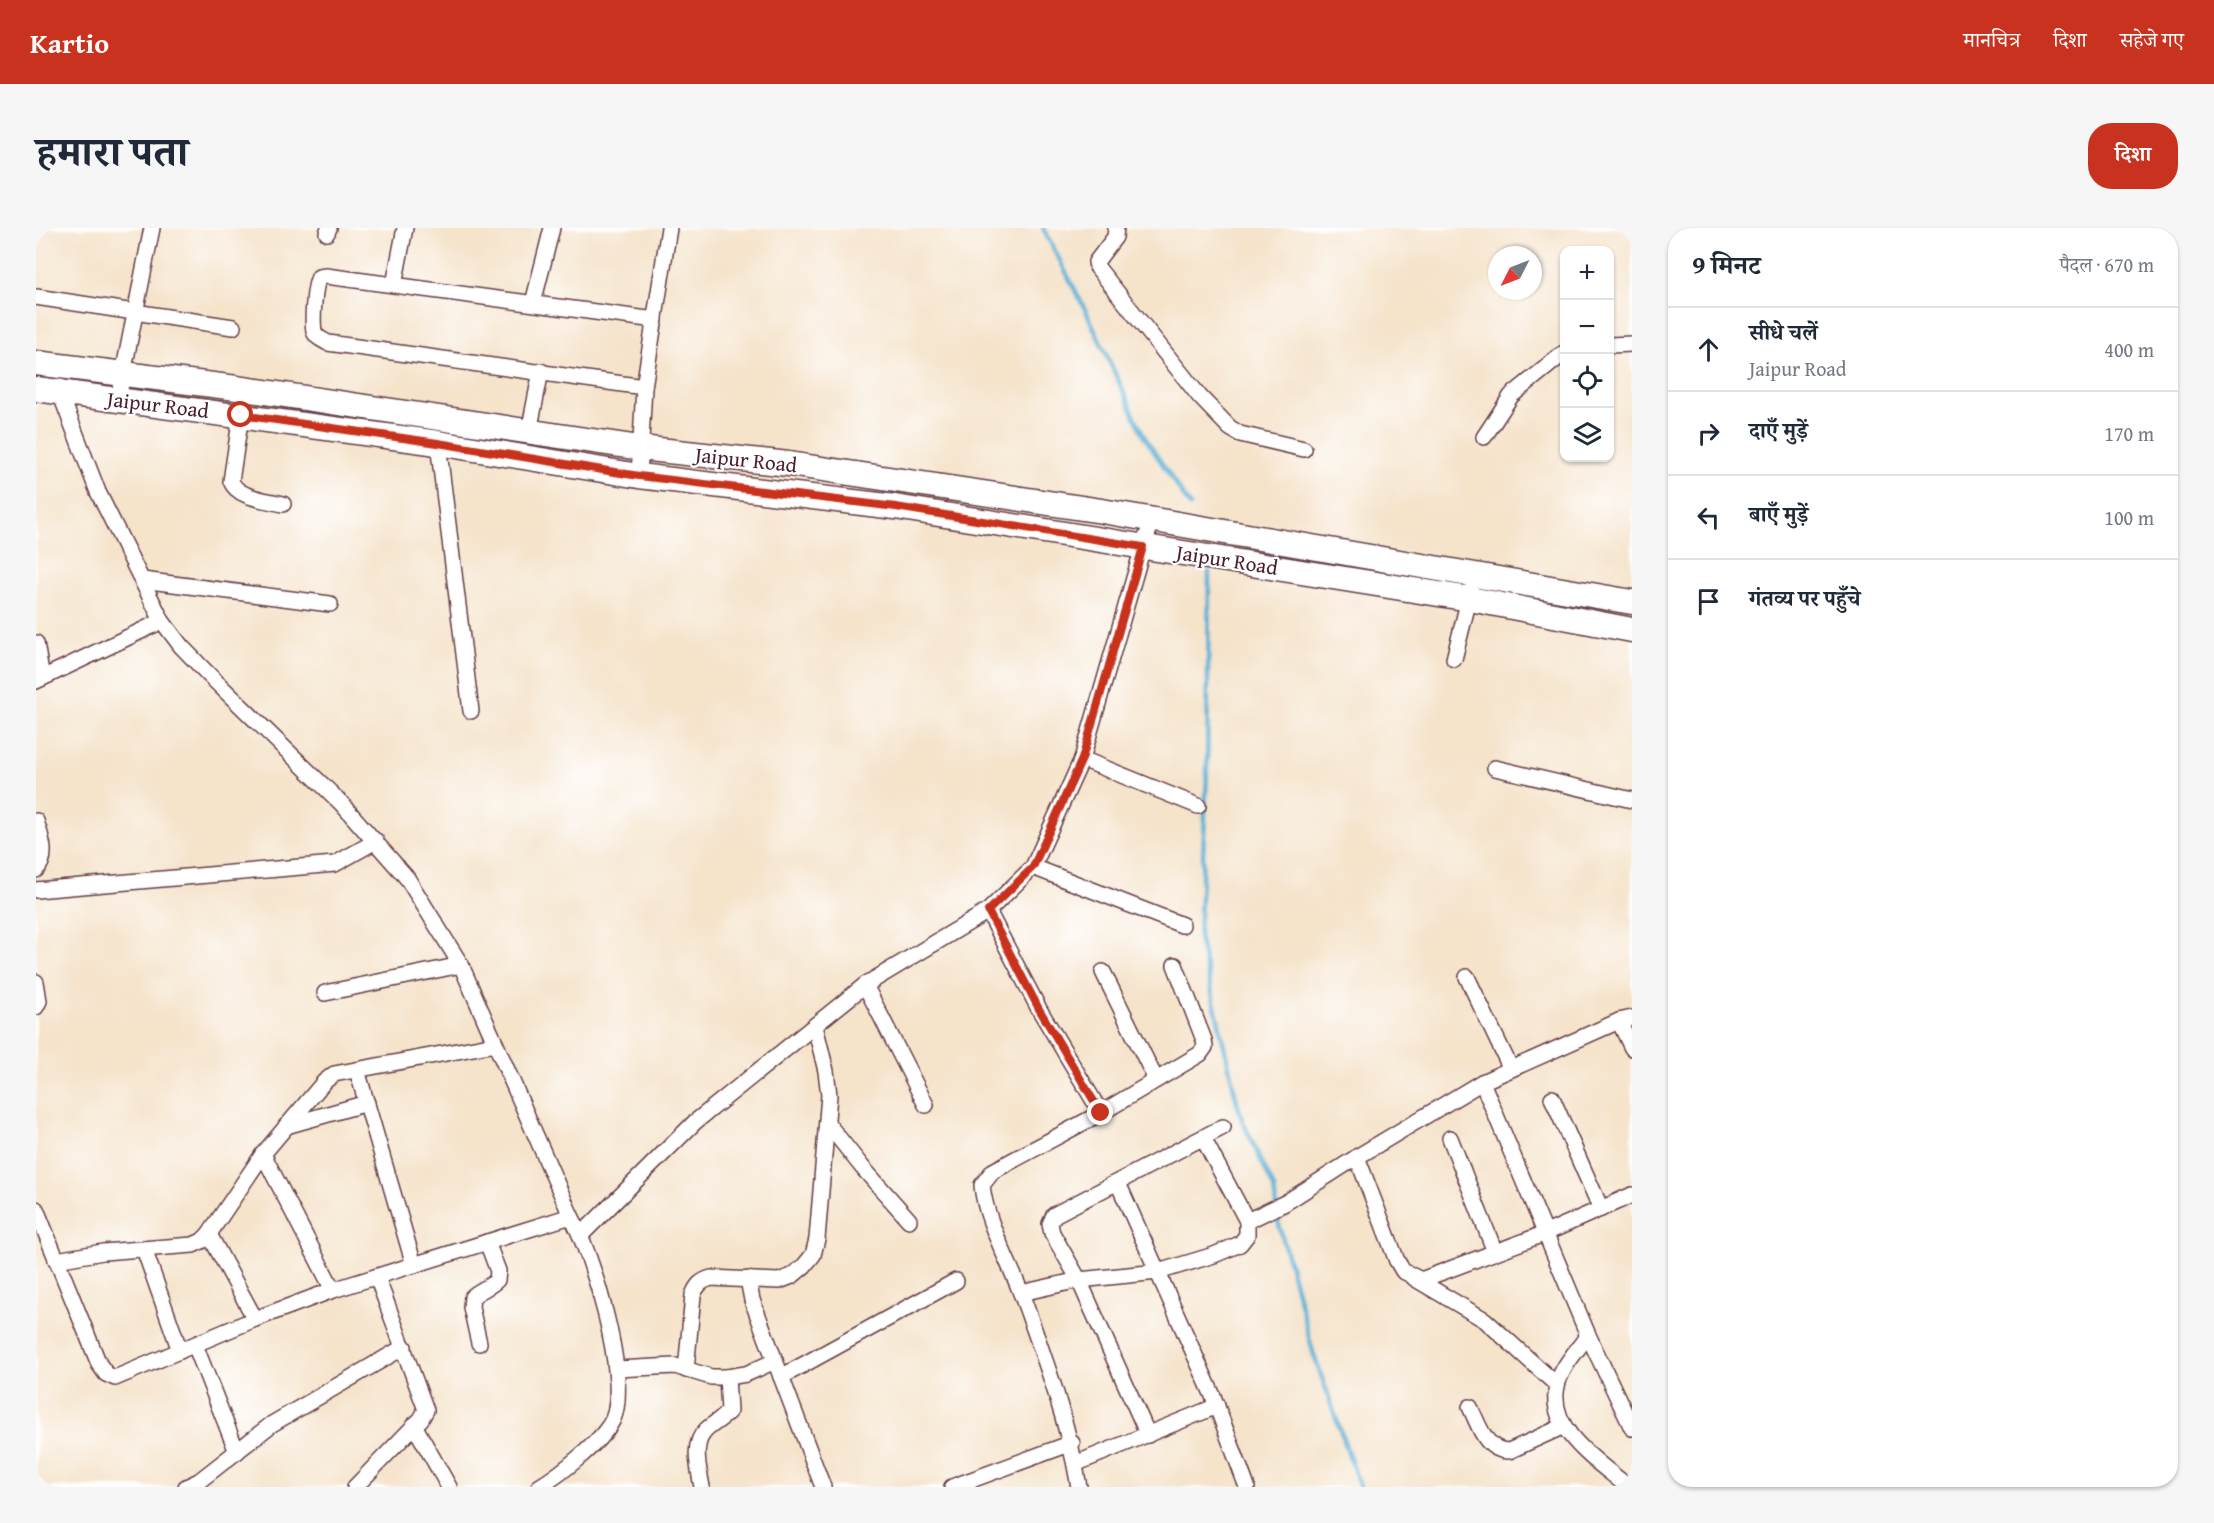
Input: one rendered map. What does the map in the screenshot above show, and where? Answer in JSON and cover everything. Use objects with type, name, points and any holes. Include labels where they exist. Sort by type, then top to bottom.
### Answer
[{"type":"main road","name":"Jaipur Road","points":[[48,364],[237,388],[640,448],[789,464],[1102,511],[1474,573],[1632,602]]},
{"type":"main road","name":"Jaipur Road","points":[[36,389],[438,443],[639,476],[896,507],[1470,599],[1632,630]]},
{"type":"street","points":[[118,399],[152,228]]},
{"type":"street","points":[[394,285],[405,228]]},
{"type":"street","points":[[533,303],[552,228]]},
{"type":"street","points":[[639,476],[644,387],[669,228]]},
{"type":"street","points":[[1116,228],[1115,237],[1096,262],[1097,267],[1200,397],[1222,421],[1240,434],[1304,449]]},
{"type":"street","points":[[644,387],[328,343],[319,338],[314,331],[315,285],[319,277],[326,276],[655,320]]},
{"type":"street","points":[[36,297],[233,327]]},
{"type":"street","points":[[1614,345],[1632,344]]},
{"type":"street","points":[[1484,437],[1511,396],[1563,354]]},
{"type":"street","points":[[48,364],[98,492],[162,621],[188,653],[341,803],[376,841],[407,878],[461,965],[571,1216],[582,1234],[609,1326],[617,1369],[618,1393],[613,1419],[584,1453],[539,1487]]},
{"type":"street","points":[[529,432],[541,371]]},
{"type":"street","points":[[241,415],[231,481],[234,488],[240,492],[283,504]]},
{"type":"street","points":[[438,443],[471,711]]},
{"type":"street","points":[[582,1234],[695,1122],[815,1026],[871,996],[988,911],[1033,867],[1082,759],[1152,521]]},
{"type":"street","points":[[1454,659],[1470,599],[1474,573]]},
{"type":"street","points":[[142,580],[330,604]]},
{"type":"street","points":[[36,643],[39,679],[162,621]]},
{"type":"street","points":[[1082,759],[1198,806]]},
{"type":"street","points":[[1495,768],[1632,800]]},
{"type":"street","points":[[36,821],[44,853],[42,863],[36,870]]},
{"type":"street","points":[[36,890],[335,864],[376,841]]},
{"type":"street","points":[[1033,867],[1182,925]]},
{"type":"street","points":[[988,911],[1039,1009],[1101,1113]]},
{"type":"street","points":[[325,993],[461,965]]},
{"type":"street","points":[[1079,1487],[1072,1443],[1021,1293],[986,1206],[982,1185],[993,1171],[1101,1113],[1200,1054],[1205,1047],[1198,1022],[1175,965]]},
{"type":"street","points":[[1103,972],[1156,1080]]},
{"type":"street","points":[[1467,977],[1511,1069]]},
{"type":"street","points":[[36,982],[39,1001],[36,1007]]},
{"type":"street","points":[[871,996],[926,1105]]},
{"type":"street","points":[[1247,1221],[1285,1203],[1482,1082],[1626,1020],[1632,1048]]},
{"type":"street","points":[[686,1370],[693,1295],[696,1286],[711,1278],[779,1281],[792,1276],[813,1255],[817,1239],[829,1095],[826,1071],[815,1026]]},
{"type":"street","points":[[56,1260],[103,1252],[193,1245],[202,1241],[263,1154],[324,1082],[334,1074],[495,1044]]},
{"type":"street","points":[[357,1070],[414,1265]]},
{"type":"street","points":[[1482,1082],[1588,1335],[1632,1428]]},
{"type":"street","points":[[1552,1098],[1601,1209]]},
{"type":"street","points":[[286,1126],[367,1102]]},
{"type":"street","points":[[827,1123],[909,1220]]},
{"type":"street","points":[[1148,1435],[1079,1280],[1052,1233],[1050,1224],[1054,1215],[1223,1127]]},
{"type":"street","points":[[1021,1293],[1079,1280],[1158,1272],[1215,1255],[1240,1244],[1247,1235],[1247,1221],[1203,1138]]},
{"type":"street","points":[[1450,1138],[1495,1252]]},
{"type":"street","points":[[263,1154],[333,1290]]},
{"type":"street","points":[[1357,1157],[1397,1261],[1403,1271],[1485,1320],[1557,1385]]},
{"type":"street","points":[[1118,1183],[1217,1406],[1247,1487]]},
{"type":"street","points":[[1413,1277],[1421,1280],[1545,1233],[1632,1195]]},
{"type":"street","points":[[36,1209],[99,1364],[106,1374],[115,1378],[255,1319],[333,1290],[571,1216]]},
{"type":"street","points":[[209,1234],[255,1319]]},
{"type":"street","points":[[479,1343],[471,1306],[472,1297],[497,1281],[498,1271],[487,1242]]},
{"type":"street","points":[[144,1249],[180,1351]]},
{"type":"street","points":[[355,1487],[426,1410],[405,1347],[377,1277]]},
{"type":"street","points":[[748,1279],[752,1300],[823,1487]]},
{"type":"street","points":[[781,1377],[956,1281]]},
{"type":"street","points":[[1588,1335],[1563,1370],[1557,1385],[1555,1400],[1558,1413],[1576,1442],[1628,1487]]},
{"type":"street","points":[[195,1345],[237,1452]]},
{"type":"street","points":[[186,1487],[199,1481],[272,1424],[405,1347]]},
{"type":"street","points":[[617,1369],[675,1366],[711,1377],[727,1377],[746,1374],[775,1361]]},
{"type":"street","points":[[702,1487],[698,1461],[699,1442],[706,1430],[729,1411],[727,1377]]},
{"type":"street","points":[[1075,1464],[1217,1406]]},
{"type":"street","points":[[1470,1407],[1486,1439],[1493,1448],[1501,1451],[1509,1451],[1564,1426]]},
{"type":"street","points":[[414,1425],[449,1487]]},
{"type":"street","points":[[952,1487],[1072,1443]]},
{"type":"waterway","points":[[1043,228],[1087,313],[1144,436],[1190,506]]},
{"type":"waterway","points":[[1209,572],[1207,773],[1199,937],[1238,1106],[1243,1122],[1274,1188],[1278,1221],[1313,1352],[1360,1487]]},
{"type":"route","points":[[241,415],[438,443],[639,476],[896,507],[1143,547],[1082,759],[1033,867],[988,911],[1039,1009],[1101,1113]]}]
